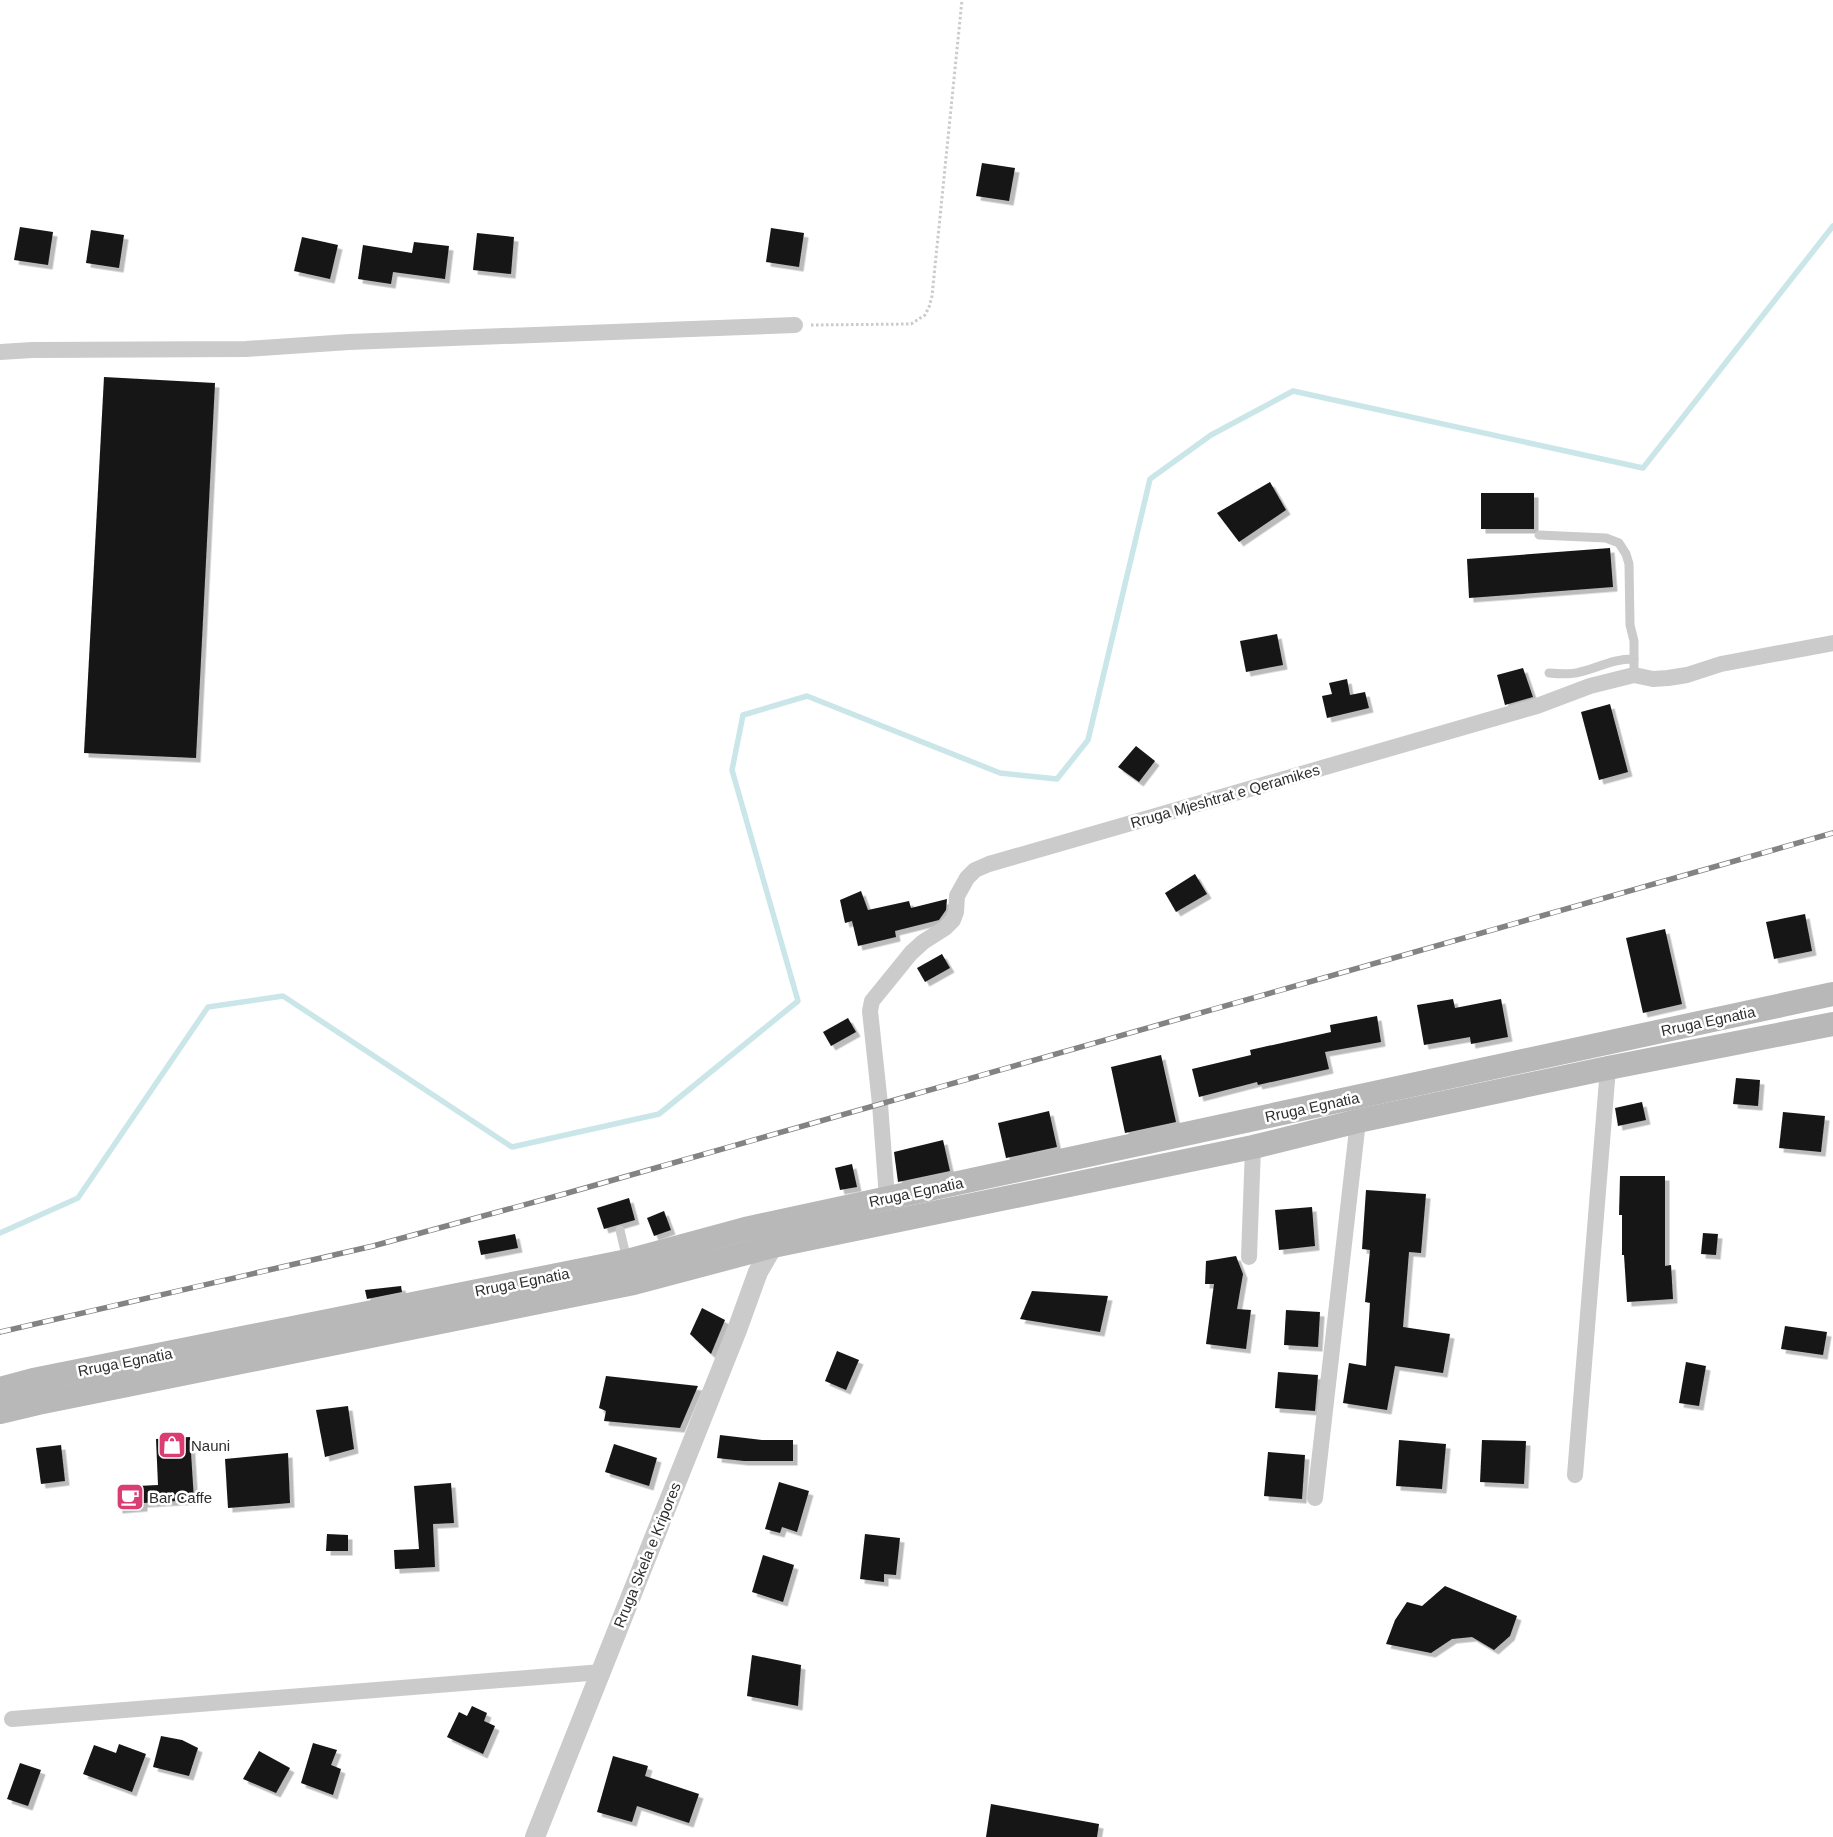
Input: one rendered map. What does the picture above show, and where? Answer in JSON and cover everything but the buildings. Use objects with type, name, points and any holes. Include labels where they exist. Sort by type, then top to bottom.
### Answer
[{"type":"main road","name":"Rruga Egnatia","points":[[0,1412],[38,1402],[634,1283],[753,1262],[771,1235],[887,1198],[1833,994]]},
{"type":"main road","name":"Rruga Egnatia","points":[[0,1388],[627,1260],[745,1229],[771,1235],[1253,1147],[1358,1121],[1608,1068],[1833,1024]]},
{"type":"street","points":[[0,352],[246,349],[349,342],[796,325]]},
{"type":"street","name":"Rruga Mjeshtrat e Qeramikes","points":[[887,1198],[880,1104],[870,1011],[872,1000],[911,953],[953,920],[960,888],[975,870],[989,864],[1537,706],[1634,667],[1652,678],[1668,678],[1687,675],[1721,664],[1833,643]]},
{"type":"street","points":[[1575,1475],[1608,1068]]},
{"type":"street","points":[[1315,1498],[1358,1121]]},
{"type":"street","points":[[1249,1257],[1253,1147]]},
{"type":"street","points":[[745,1229],[753,1262]]},
{"type":"street","name":"Rruga Skela e Kripores","points":[[535,1837],[738,1330],[753,1262]]},
{"type":"street","points":[[12,1720],[602,1672]]},
{"type":"lane","points":[[1539,536],[1606,538],[1619,543],[1626,554],[1629,564],[1630,625],[1634,641],[1634,667],[1619,659],[1580,673],[1564,675],[1548,673]]},
{"type":"lane","points":[[620,1230],[627,1260]]},
{"type":"path","points":[[796,325],[902,325],[911,324],[925,315],[929,306],[936,261],[962,0]]},
{"type":"waterway","points":[[0,1233],[78,1198],[208,1007],[283,996],[512,1147],[659,1114],[798,1001],[732,770],[743,715],[807,696],[1000,773],[1057,779],[1088,740],[1150,479],[1211,435],[1293,391],[1643,468],[1833,226]]},
{"type":"railway","points":[[0,1332],[373,1246],[564,1194],[1833,833]]},
{"type":"place","name":"Nauni","points":[[172,1445]]},
{"type":"place","name":"Bar Caffe","points":[[130,1497]]}]
